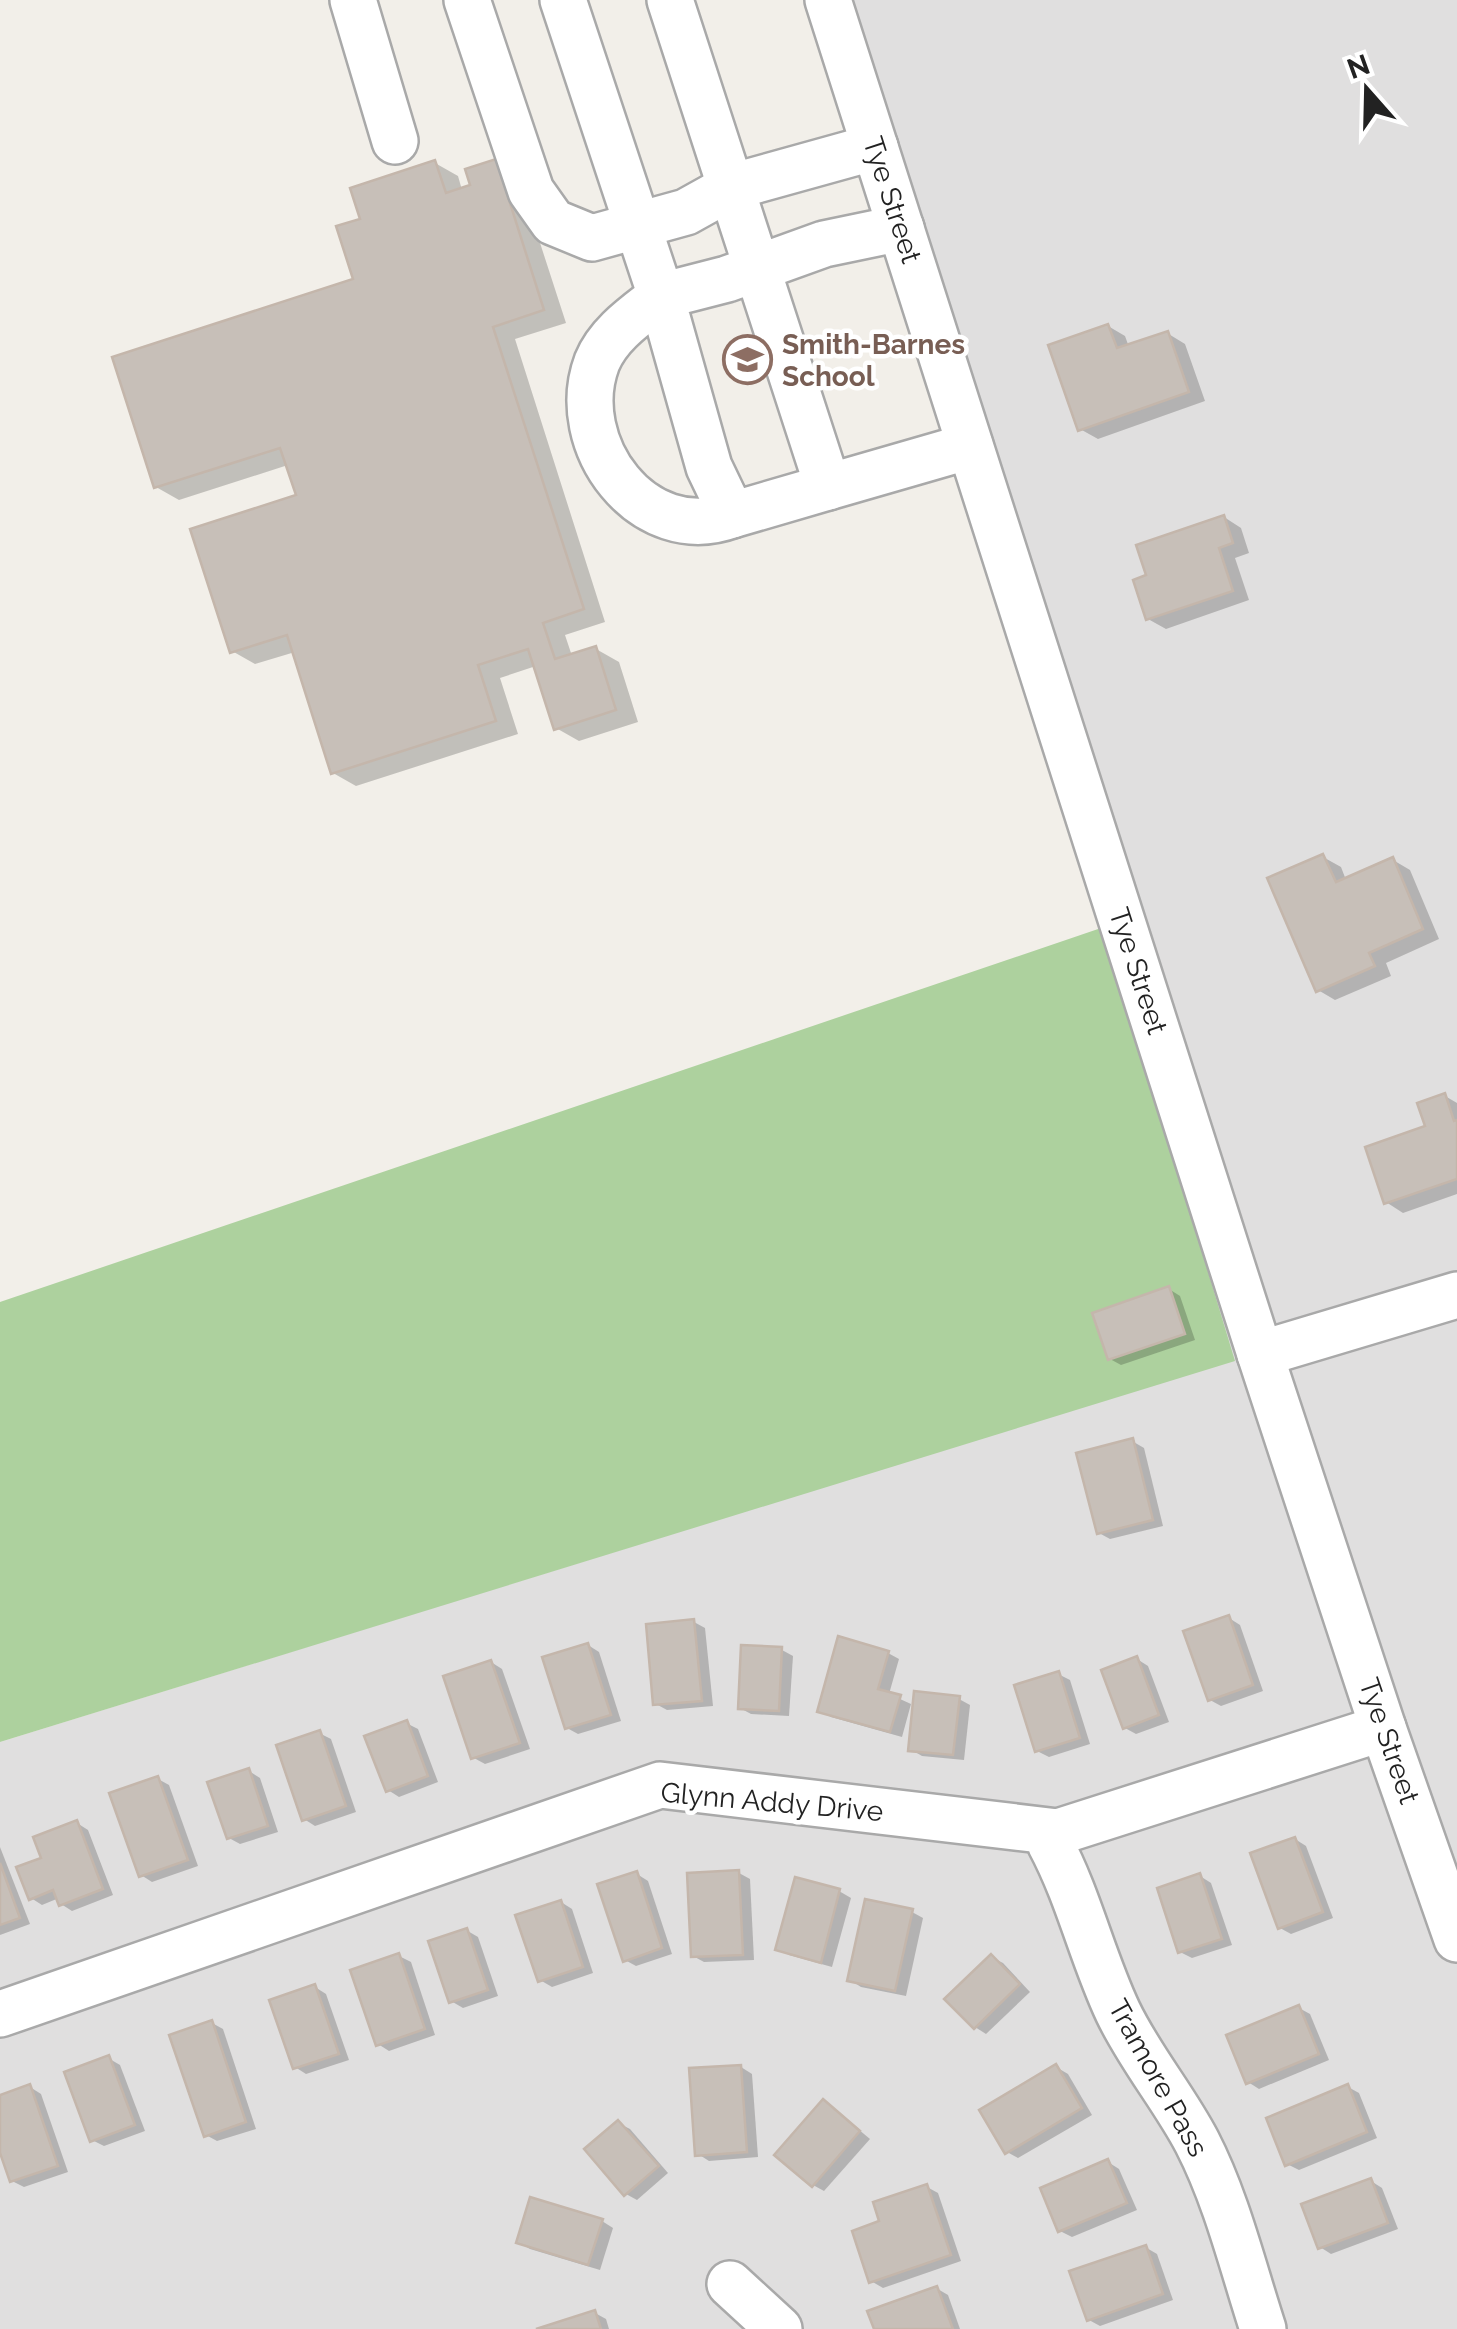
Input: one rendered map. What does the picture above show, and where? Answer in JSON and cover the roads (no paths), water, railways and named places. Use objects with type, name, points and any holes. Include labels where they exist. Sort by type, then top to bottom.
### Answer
[{"type":"street","points":[[353,0],[395,141]]},
{"type":"street","points":[[467,0],[531,190],[553,222],[592,238],[686,212],[731,187],[875,147]]},
{"type":"street","points":[[563,0],[660,296],[709,468],[732,516]]},
{"type":"street","points":[[670,0],[828,487]]},
{"type":"street","name":"Tye Street","points":[[828,0],[1260,1354],[1457,1940]]},
{"type":"street","points":[[901,228],[824,244],[660,296],[621,327],[598,359],[589,392],[593,435],[604,463],[628,493],[655,511],[712,522],[970,446]]},
{"type":"street","points":[[1260,1354],[1457,1296]]},
{"type":"street","name":"Glynn Addy Drive","points":[[0,2014],[660,1785],[1058,1832],[1384,1728]]},
{"type":"street","name":"Tramore Pass","points":[[1058,1832],[1050,1843],[1070,1882],[1117,2010],[1141,2056],[1197,2142],[1264,2329]]},
{"type":"street","points":[[730,2284],[780,2329]]},
{"type":"place","name":"Smith-Barnes School","points":[[747,360]]}]
